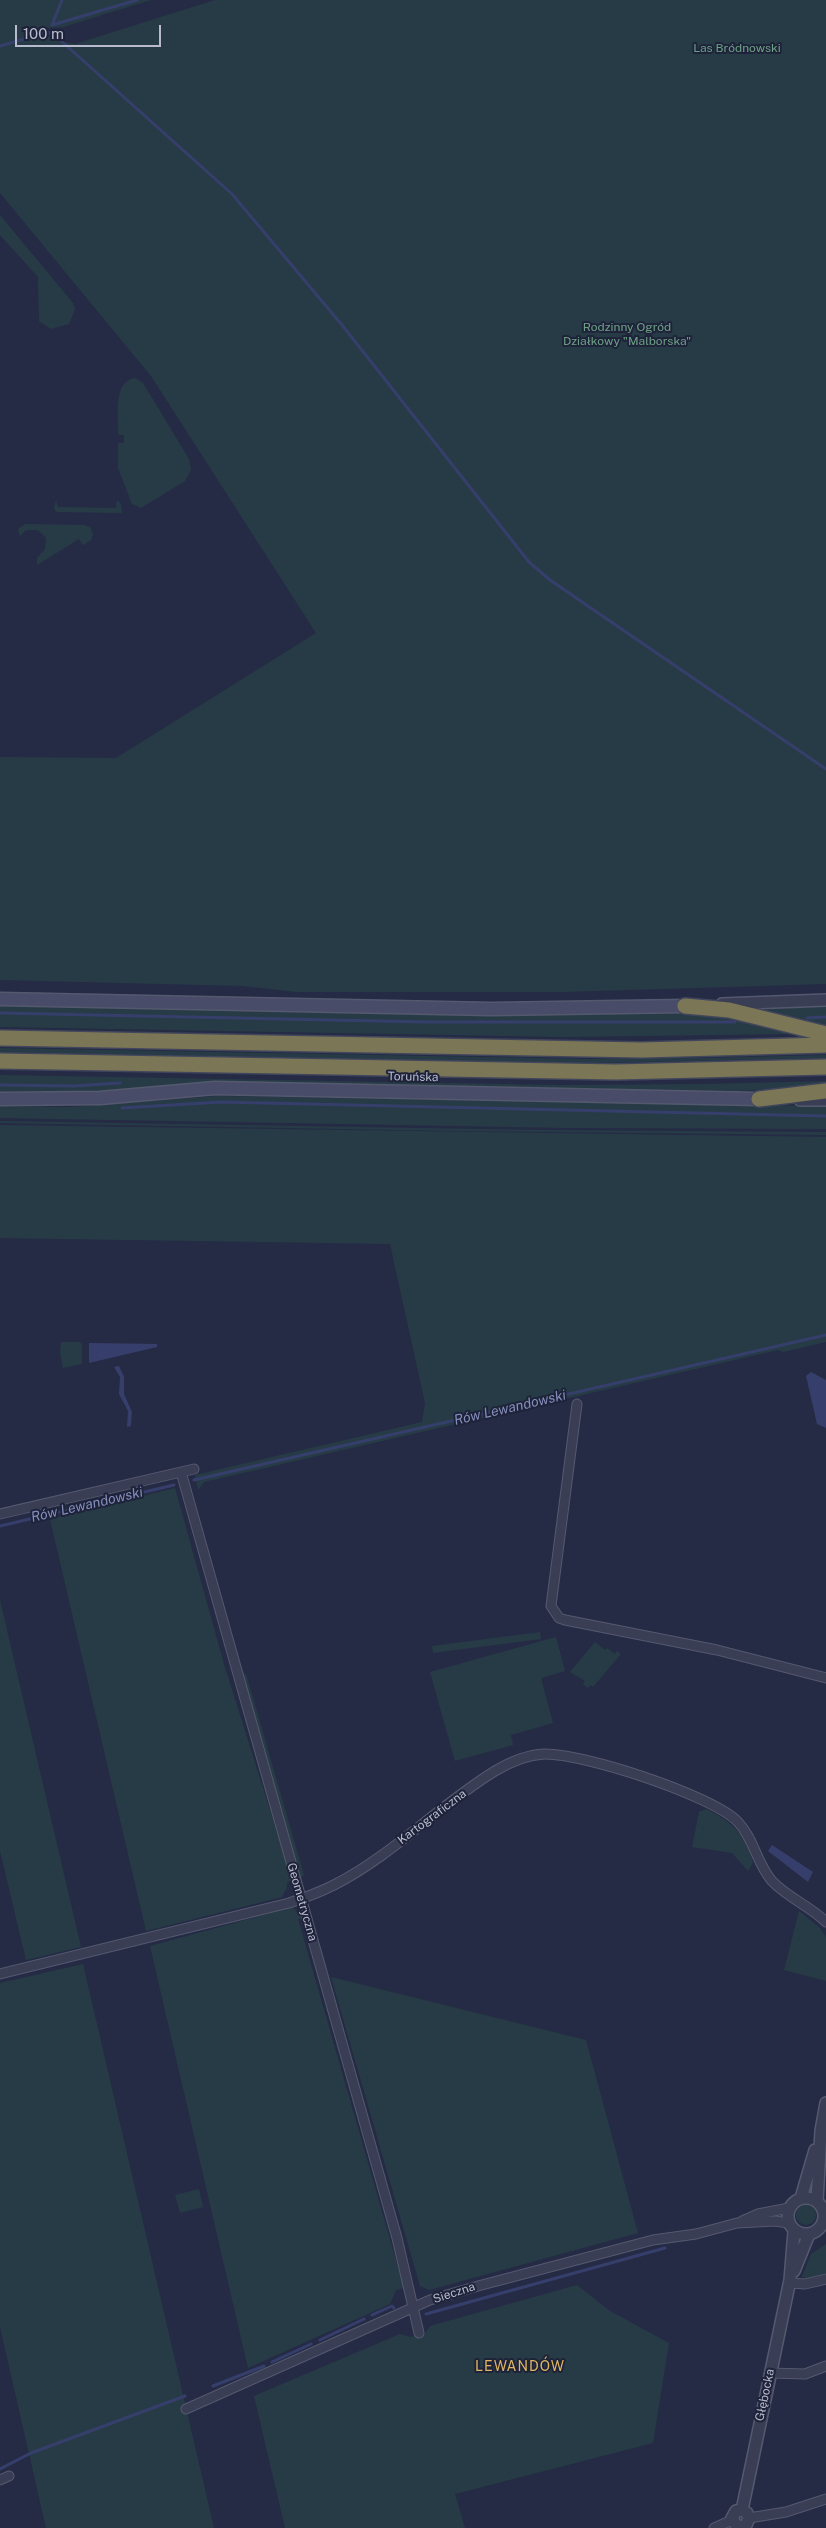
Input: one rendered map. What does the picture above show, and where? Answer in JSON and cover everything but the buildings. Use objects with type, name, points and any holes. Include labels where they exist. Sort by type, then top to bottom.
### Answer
[{"type":"highway","points":[[685,1006],[729,1010],[826,1034]]},
{"type":"highway","points":[[0,1038],[642,1050],[826,1044]]},
{"type":"highway","name":"Toruńska","points":[[0,1061],[616,1072],[826,1067]]},
{"type":"highway","points":[[759,1099],[826,1091]]},
{"type":"main road","points":[[0,999],[490,1008],[685,1006]]},
{"type":"main road","name":"Toruńska","points":[[0,1099],[84,1098],[215,1088],[759,1099]]},
{"type":"street","points":[[685,1006],[826,1000]]},
{"type":"street","name":"Toruńska","points":[[759,1099],[826,1100]]},
{"type":"street","points":[[577,1404],[551,1606],[554,1612],[565,1620],[717,1650],[826,1678]]},
{"type":"street","points":[[0,1514],[194,1469]]},
{"type":"street","name":"Geometryczna","points":[[181,1472],[397,2238],[419,2333]]},
{"type":"street","name":"Kartograficzna","points":[[0,1974],[301,1899],[335,1885],[357,1872],[494,1772],[527,1756],[545,1754],[588,1762],[656,1780],[724,1812],[738,1822],[748,1835],[762,1867],[772,1881],[822,1916],[826,1922]]},
{"type":"street","name":"Głębocka","points":[[802,2198],[821,2131],[826,2103]]},
{"type":"street","name":"Głębocka","points":[[741,2521],[790,2281],[809,2234],[820,2228],[825,2216],[822,2207],[817,2201],[821,2131]]},
{"type":"street","points":[[789,2208],[802,2198],[817,2201]]},
{"type":"street","name":"Sieczna","points":[[186,2409],[430,2300],[631,2244],[696,2234],[737,2223],[758,2214],[789,2208]]},
{"type":"street","name":"Głębocka","points":[[789,2208],[791,2227],[790,2281]]},
{"type":"street","name":"Sieczna","points":[[737,2223],[775,2221],[791,2227]]},
{"type":"street","points":[[791,2227],[809,2234]]},
{"type":"street","points":[[790,2281],[805,2284],[826,2279]]},
{"type":"street","points":[[770,2372],[804,2374],[826,2366]]},
{"type":"street","points":[[714,2528],[786,2512],[826,2499]]},
{"type":"green space","points":[[0,0],[151,0],[63,27],[43,28],[52,40],[75,44],[215,0],[826,0],[826,984],[562,992],[296,992],[243,986],[0,980],[0,757],[116,758],[316,633],[151,376],[0,193]]},
{"type":"green space","points":[[0,215],[73,303],[75,309],[69,324],[51,329],[39,321],[38,277],[0,235]]},
{"type":"green space","points":[[135,378],[143,383],[189,459],[191,470],[185,481],[141,508],[132,504],[118,468],[118,443],[124,443],[124,435],[118,435],[118,401],[123,386]]},
{"type":"green space","points":[[56,500],[58,507],[116,508],[117,500],[121,504],[122,513],[57,512],[54,509]]},
{"type":"green space","points":[[25,524],[84,525],[90,527],[93,534],[91,540],[83,545],[79,539],[37,565],[37,558],[45,549],[46,538],[38,530],[26,530],[20,536],[18,529]]},
{"type":"green space","points":[[0,1004],[692,1012],[720,1014],[796,1034],[561,1037],[0,1027]]},
{"type":"green space","points":[[826,1006],[826,1028],[758,1010]]},
{"type":"green space","points":[[0,1048],[592,1059],[826,1055],[826,1058],[592,1063],[0,1052]]},
{"type":"green space","points":[[0,1075],[560,1085],[826,1081],[826,1086],[738,1091],[213,1082],[99,1091],[0,1092]]},
{"type":"green space","points":[[217,1096],[826,1106],[826,1129],[570,1128],[0,1118],[0,1106],[69,1107]]},
{"type":"green space","points":[[0,1121],[540,1130],[826,1132],[826,1135],[455,1131],[0,1123]]},
{"type":"green space","points":[[0,1125],[826,1137],[826,1342],[783,1352],[778,1350],[204,1482],[198,1490],[195,1475],[422,1422],[425,1403],[390,1244],[0,1238]]},
{"type":"green space","points":[[61,1342],[80,1342],[82,1345],[82,1364],[63,1368],[60,1353]]},
{"type":"green space","points":[[175,1488],[224,1664],[292,1880],[287,1883],[282,1897],[146,1931],[50,1519]]},
{"type":"green space","points":[[0,1600],[81,1947],[26,1960],[0,1851]]},
{"type":"green space","points":[[540,1632],[541,1639],[433,1653],[432,1646]]},
{"type":"green space","points":[[556,1637],[565,1671],[541,1678],[553,1723],[511,1735],[513,1745],[455,1761],[430,1672]]},
{"type":"green space","points":[[595,1642],[605,1650],[607,1648],[615,1654],[617,1651],[621,1654],[593,1687],[591,1685],[588,1688],[583,1684],[585,1681],[570,1672]]},
{"type":"green space","points":[[239,1665],[247,1677],[304,1875],[301,1878]]},
{"type":"green space","points":[[706,1809],[730,1824],[742,1837],[753,1863],[748,1871],[732,1853],[692,1847],[699,1812]]},
{"type":"green space","points":[[293,1907],[302,1918],[298,1919],[404,2288],[396,2290],[390,2304],[248,2368],[150,1946]]},
{"type":"green space","points":[[799,1911],[820,1928],[826,1937],[826,1981],[784,1970]]},
{"type":"green space","points":[[83,1964],[214,2528],[46,2528],[0,2327],[0,1983]]},
{"type":"green space","points":[[331,1977],[586,2040],[638,2233],[429,2290],[420,2286]]},
{"type":"green space","points":[[199,2189],[203,2207],[180,2213],[175,2195]]},
{"type":"green space","points":[[806,2205],[813,2208],[816,2215],[813,2222],[806,2225],[799,2222],[796,2215],[799,2208]]},
{"type":"green space","points":[[826,2244],[826,2273],[808,2279],[802,2277],[811,2254]]},
{"type":"green space","points":[[577,2285],[610,2311],[669,2343],[653,2443],[455,2494],[465,2528],[285,2528],[254,2396],[400,2334],[410,2337],[425,2334],[430,2326]]},
{"type":"water","points":[[89,1343],[157,1344],[157,1347],[89,1363]]},
{"type":"water","points":[[119,1366],[124,1377],[124,1394],[132,1412],[131,1426],[127,1427],[128,1411],[119,1394],[120,1377],[114,1367]]},
{"type":"water","points":[[811,1372],[826,1380],[826,1428],[817,1424],[806,1376]]},
{"type":"water","points":[[772,1845],[813,1872],[808,1882],[768,1851]]},
{"type":"waterway","points":[[52,25],[62,0]]},
{"type":"waterway","points":[[52,25],[137,0]]},
{"type":"waterway","points":[[0,46],[48,32],[59,39],[232,194],[342,325],[529,562],[550,580],[826,769]]},
{"type":"waterway","points":[[0,1013],[426,1022],[735,1022]]},
{"type":"waterway","points":[[807,1018],[826,1017]]},
{"type":"waterway","points":[[0,1085],[74,1086],[120,1083]]},
{"type":"waterway","points":[[122,1108],[221,1102],[826,1116]]},
{"type":"waterway","name":"Rów Lewandowski","points":[[194,1480],[826,1335]]},
{"type":"waterway","name":"Rów Lewandowski","points":[[0,1526],[174,1485]]},
{"type":"waterway","points":[[426,2314],[665,2248]]},
{"type":"waterway","points":[[372,2315],[392,2306],[394,2308]]},
{"type":"waterway","points":[[320,2340],[364,2319]]},
{"type":"waterway","points":[[272,2362],[311,2344]]},
{"type":"waterway","points":[[213,2386],[264,2366]]},
{"type":"waterway","points":[[0,2469],[31,2453],[185,2396]]},
{"type":"district","name":"LEWANDÓW","points":[[520,2367]]},
{"type":"park label","name":"Las Bródnowski","points":[[737,48]]},
{"type":"park label","name":"Rodzinny Ogród Działkowy \"Malborska\"","points":[[627,334]]}]
